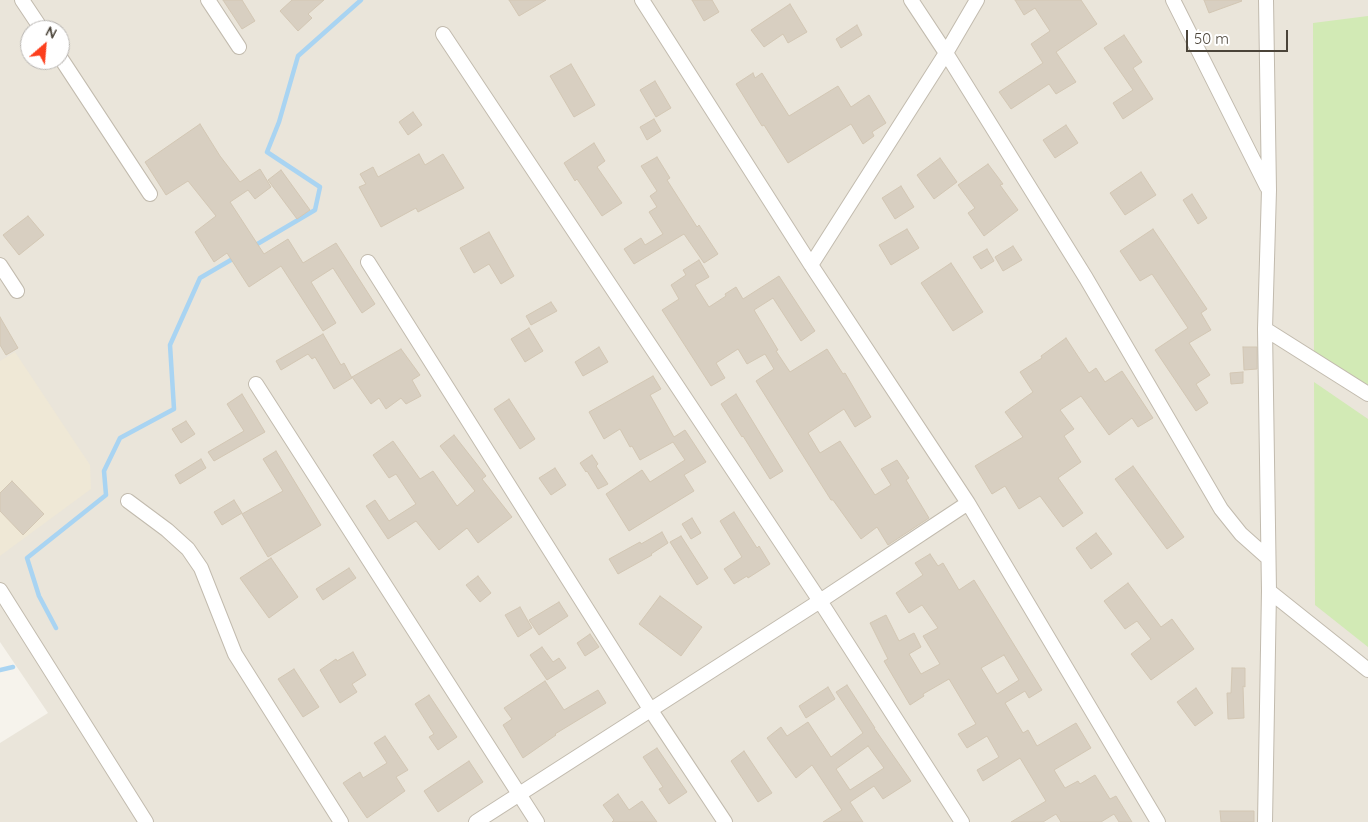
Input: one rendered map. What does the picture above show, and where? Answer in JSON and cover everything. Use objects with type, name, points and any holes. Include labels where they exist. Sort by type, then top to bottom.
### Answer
[{"type":"street","points":[[22,0],[35,20]]},
{"type":"street","points":[[208,0],[239,47]]},
{"type":"street","points":[[642,0],[811,265],[968,503],[1158,822]]},
{"type":"street","points":[[911,0],[946,52],[1086,278],[1221,509],[1241,534],[1268,558]]},
{"type":"street","points":[[811,265],[977,0]]},
{"type":"street","points":[[1173,0],[1269,190]]},
{"type":"street","points":[[1266,0],[1269,190],[1265,329],[1269,591],[1266,822]]},
{"type":"street","points":[[443,34],[820,601],[962,822]]},
{"type":"street","points":[[68,70],[150,194]]},
{"type":"street","points":[[368,262],[650,709],[725,822]]},
{"type":"street","points":[[0,265],[17,291]]},
{"type":"street","points":[[1265,329],[1368,394]]},
{"type":"street","points":[[256,384],[537,822]]},
{"type":"street","points":[[128,501],[168,530],[188,548],[201,568],[235,654],[341,822]]},
{"type":"street","points":[[476,822],[820,601],[968,503]]},
{"type":"street","points":[[0,590],[146,822]]},
{"type":"street","points":[[1269,591],[1368,670]]},
{"type":"shaded area","points":[[0,0],[1368,0],[1368,822],[0,822],[0,743],[48,713],[0,642]]},
{"type":"shaded area","points":[[15,352],[90,465],[91,489],[0,556],[0,361]]},
{"type":"green space","points":[[1368,16],[1368,385],[1314,356],[1313,23]]},
{"type":"green space","points":[[1314,382],[1368,419],[1368,647],[1315,605]]},
{"type":"building","points":[[223,0],[242,0],[255,21],[242,29]]},
{"type":"building","points":[[292,0],[324,0],[308,14],[312,18],[298,31],[280,11]]},
{"type":"building","points":[[509,0],[546,0],[519,16]]},
{"type":"building","points":[[692,0],[712,0],[719,12],[704,21]]},
{"type":"building","points":[[1015,0],[1081,0],[1097,24],[1056,52],[1076,82],[1056,94],[1049,84],[1011,109],[999,92],[1043,63],[1031,44],[1050,31],[1035,8],[1024,15]]},
{"type":"building","points":[[1204,0],[1241,0],[1242,1],[1209,13]]},
{"type":"building","points":[[790,4],[807,32],[788,43],[783,34],[764,47],[751,30]]},
{"type":"building","points":[[857,25],[862,35],[841,48],[836,39]]},
{"type":"building","points":[[1124,35],[1142,62],[1133,68],[1153,99],[1123,119],[1113,103],[1133,90],[1104,48]]},
{"type":"building","points":[[571,64],[595,105],[574,117],[550,76]]},
{"type":"building","points":[[753,73],[755,78],[762,73],[789,116],[838,86],[851,107],[869,95],[886,123],[872,132],[874,136],[863,144],[851,124],[788,163],[736,84]]},
{"type":"building","points":[[655,81],[671,108],[656,117],[640,90]]},
{"type":"building","points":[[413,112],[422,125],[408,135],[399,122]]},
{"type":"building","points":[[654,119],[661,131],[647,140],[640,127]]},
{"type":"building","points":[[200,124],[220,156],[240,182],[260,169],[271,187],[255,199],[248,190],[230,202],[264,254],[288,239],[303,263],[336,243],[375,304],[362,313],[333,268],[311,282],[336,323],[323,331],[281,266],[249,287],[227,253],[214,262],[195,232],[216,216],[188,181],[166,195],[145,162]]},
{"type":"building","points":[[1066,125],[1078,143],[1055,158],[1043,140]]},
{"type":"building","points":[[594,143],[605,161],[597,167],[622,203],[602,216],[577,179],[575,181],[564,163]]},
{"type":"building","points":[[419,154],[425,165],[443,154],[464,188],[418,212],[416,208],[381,227],[359,187],[366,184],[360,174],[373,167],[378,177]]},
{"type":"building","points":[[657,157],[670,178],[667,180],[697,227],[699,225],[718,254],[704,263],[684,234],[634,264],[624,249],[641,238],[645,245],[663,234],[649,212],[657,207],[650,196],[657,191],[641,166]]},
{"type":"building","points":[[940,158],[957,182],[934,199],[917,175]]},
{"type":"building","points":[[988,164],[1003,184],[1000,185],[1018,210],[984,236],[968,213],[975,208],[958,185]]},
{"type":"building","points":[[281,170],[310,210],[297,219],[268,180]]},
{"type":"building","points":[[1141,172],[1156,195],[1125,215],[1110,193]]},
{"type":"building","points":[[901,186],[914,207],[895,219],[882,198]]},
{"type":"building","points":[[1192,194],[1207,218],[1198,224],[1183,200]]},
{"type":"building","points":[[28,216],[44,235],[19,255],[3,235]]},
{"type":"building","points":[[907,229],[919,248],[891,265],[879,245]]},
{"type":"building","points":[[1153,229],[1207,309],[1201,313],[1211,330],[1189,343],[1210,375],[1196,384],[1208,403],[1196,411],[1155,350],[1188,328],[1152,274],[1140,281],[1120,251]]},
{"type":"building","points":[[489,232],[514,276],[501,284],[489,264],[474,273],[460,248]]},
{"type":"building","points":[[1013,246],[1022,260],[1003,271],[995,257]]},
{"type":"building","points":[[987,249],[994,261],[981,269],[973,257]]},
{"type":"building","points":[[699,260],[709,277],[695,285],[709,307],[736,287],[743,299],[779,276],[815,331],[801,341],[773,298],[754,310],[778,350],[776,351],[790,372],[827,349],[843,374],[845,373],[871,417],[855,427],[844,409],[808,433],[820,453],[840,441],[875,495],[891,485],[881,469],[897,460],[909,478],[906,480],[929,518],[888,545],[877,527],[861,539],[833,500],[831,500],[756,381],[774,369],[765,354],[747,364],[738,349],[716,363],[725,378],[711,386],[662,310],[679,299],[671,285],[686,275],[683,270]]},
{"type":"building","points":[[951,263],[983,312],[953,331],[921,283]]},
{"type":"building","points":[[551,302],[557,311],[531,325],[526,316]]},
{"type":"building","points":[[0,317],[18,348],[6,355],[0,345]]},
{"type":"building","points":[[529,328],[543,351],[525,362],[511,339]]},
{"type":"building","points":[[323,334],[341,365],[344,363],[352,378],[334,389],[315,357],[312,359],[308,354],[281,370],[276,361]]},
{"type":"building","points":[[1066,338],[1089,373],[1096,368],[1105,382],[1122,371],[1153,418],[1138,427],[1132,418],[1109,435],[1081,396],[1060,410],[1074,429],[1064,436],[1081,462],[1058,478],[1083,513],[1063,527],[1040,496],[1019,509],[1005,486],[992,494],[975,466],[1023,437],[1005,412],[1033,392],[1020,372],[1042,358],[1041,356]]},
{"type":"building","points":[[599,347],[608,362],[583,376],[575,362]]},
{"type":"building","points":[[1243,347],[1257,347],[1257,369],[1244,370]]},
{"type":"building","points":[[401,349],[420,375],[412,380],[421,396],[406,404],[401,398],[386,409],[379,398],[371,404],[352,377]]},
{"type":"building","points":[[1243,372],[1243,383],[1231,384],[1230,373]]},
{"type":"building","points":[[653,376],[661,389],[650,395],[674,437],[685,430],[706,462],[684,475],[694,491],[629,531],[606,494],[642,470],[650,482],[685,460],[673,442],[640,460],[620,429],[604,439],[589,412]]},
{"type":"building","points":[[242,394],[265,432],[214,461],[208,452],[244,431],[227,404]]},
{"type":"building","points":[[736,394],[783,471],[770,479],[721,404]]},
{"type":"building","points":[[509,399],[535,439],[520,449],[494,409]]},
{"type":"building","points":[[186,421],[195,434],[181,443],[172,429]]},
{"type":"building","points":[[454,435],[486,476],[482,479],[512,517],[478,543],[467,528],[439,550],[416,521],[388,539],[366,506],[375,500],[389,521],[416,504],[396,474],[389,478],[373,455],[393,441],[420,479],[433,471],[457,506],[475,491],[440,446]]},
{"type":"building","points":[[276,451],[321,525],[268,557],[242,514],[283,491],[263,459]]},
{"type":"building","points":[[592,455],[598,464],[596,466],[608,484],[598,489],[580,463]]},
{"type":"building","points":[[201,459],[206,468],[180,484],[175,475]]},
{"type":"building","points":[[1133,466],[1184,537],[1167,549],[1115,479]]},
{"type":"building","points":[[555,468],[566,485],[551,495],[539,478]]},
{"type":"building","points":[[12,481],[44,514],[23,535],[0,511],[0,493]]},
{"type":"building","points":[[234,500],[242,513],[222,525],[214,512]]},
{"type":"building","points":[[734,512],[757,548],[759,546],[770,564],[748,578],[747,576],[734,584],[724,569],[742,557],[720,521]]},
{"type":"building","points":[[692,518],[701,533],[691,539],[682,524]]},
{"type":"building","points":[[662,532],[668,543],[652,555],[618,574],[609,559]]},
{"type":"building","points":[[1096,533],[1112,554],[1091,569],[1076,548]]},
{"type":"building","points":[[681,536],[708,578],[697,585],[670,542]]},
{"type":"building","points":[[930,554],[938,566],[943,563],[959,590],[974,580],[1042,690],[1029,698],[1025,691],[1005,703],[1023,733],[1028,730],[1037,746],[1076,723],[1091,748],[1054,770],[1065,788],[1078,781],[1080,784],[1095,775],[1110,799],[1116,796],[1132,822],[1119,822],[1114,814],[1101,822],[1061,822],[1056,814],[1043,822],[1011,822],[1046,801],[1020,758],[983,781],[977,770],[999,757],[987,736],[967,748],[958,734],[976,724],[949,679],[923,694],[924,696],[910,705],[884,661],[888,659],[870,623],[886,615],[899,641],[914,633],[921,647],[909,654],[921,674],[940,664],[923,636],[938,628],[922,605],[909,613],[896,593],[923,575],[915,563]],"holes":[[[1004,655],[1019,680],[997,694],[981,668]]]},
{"type":"building","points":[[271,558],[298,597],[269,618],[240,578]]},
{"type":"building","points":[[349,568],[356,578],[323,600],[316,589]]},
{"type":"building","points":[[478,576],[491,593],[480,602],[466,585]]},
{"type":"building","points":[[1128,583],[1161,627],[1172,619],[1194,649],[1151,680],[1131,654],[1151,639],[1137,621],[1125,629],[1104,601]]},
{"type":"building","points":[[660,596],[702,627],[681,656],[639,624]]},
{"type":"building","points":[[559,602],[568,616],[539,635],[529,620]]},
{"type":"building","points":[[520,607],[532,628],[518,637],[505,615]]},
{"type":"building","points":[[590,634],[599,647],[585,656],[577,643]]},
{"type":"building","points":[[542,647],[553,662],[559,658],[566,668],[547,680],[530,655]]},
{"type":"building","points":[[353,652],[366,675],[352,684],[357,692],[340,703],[320,670],[336,659],[337,661]]},
{"type":"building","points":[[1232,668],[1245,668],[1245,687],[1243,686],[1244,718],[1228,719],[1227,693],[1231,693]]},
{"type":"building","points":[[294,669],[319,707],[303,717],[278,679]]},
{"type":"building","points":[[545,681],[564,710],[598,690],[606,703],[555,734],[523,758],[503,725],[512,719],[504,708]]},
{"type":"building","points":[[847,685],[911,781],[883,799],[874,786],[850,802],[863,822],[823,822],[842,810],[812,765],[796,778],[767,738],[781,727],[787,736],[808,722],[831,757],[863,733],[836,692]],"holes":[[[868,746],[884,768],[850,790],[836,769]]]},
{"type":"building","points":[[828,687],[835,699],[806,718],[799,706]]},
{"type":"building","points":[[1196,688],[1213,713],[1195,726],[1177,702]]},
{"type":"building","points":[[429,695],[457,737],[438,750],[429,737],[434,734],[415,704]]},
{"type":"building","points":[[385,736],[408,770],[396,777],[405,791],[367,818],[343,783],[360,772],[363,778],[387,763],[374,743]]},
{"type":"building","points":[[657,748],[687,792],[669,804],[659,789],[663,787],[643,757]]},
{"type":"building","points":[[744,751],[772,793],[758,802],[731,761]]},
{"type":"building","points":[[469,761],[483,782],[438,812],[424,791]]},
{"type":"building","points":[[618,794],[629,810],[642,801],[657,822],[612,822],[614,820],[603,805]]},
{"type":"building","points":[[1220,811],[1254,811],[1254,822],[1221,822]]},
{"type":"waterway","points":[[254,246],[315,210],[320,187],[267,152],[279,122],[298,56],[361,0]]},
{"type":"waterway","points":[[56,628],[39,596],[27,558],[106,495],[104,471],[120,438],[174,409],[170,345],[200,278],[236,257]]},
{"type":"waterway","points":[[0,670],[13,667]]}]
